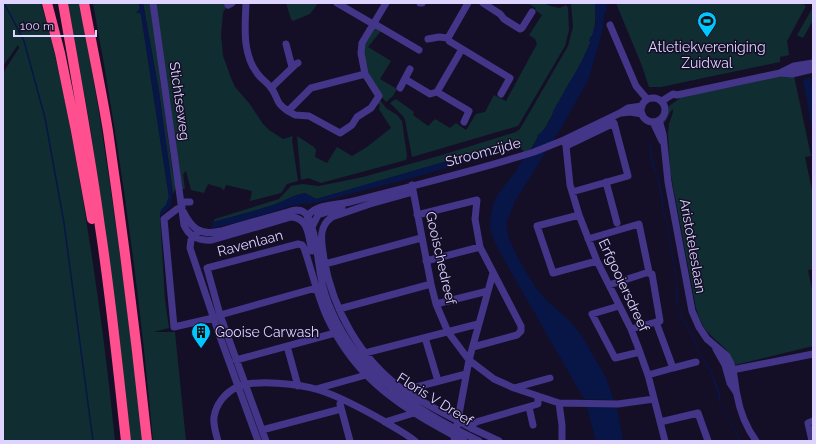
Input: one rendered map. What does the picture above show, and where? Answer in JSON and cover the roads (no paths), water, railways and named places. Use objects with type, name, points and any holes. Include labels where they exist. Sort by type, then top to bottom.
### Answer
[{"type":"highway","points":[[47,3],[57,41],[76,131],[107,306],[112,314]]},
{"type":"highway","points":[[64,3],[86,130],[112,314],[126,441]]},
{"type":"highway","points":[[84,3],[107,129],[121,220],[147,441]]},
{"type":"street","name":"Stichtseweg","points":[[153,3],[184,225],[186,230],[195,238]]},
{"type":"street","points":[[246,3],[244,36],[249,55],[256,72],[271,88],[279,105],[295,115],[309,116],[340,133],[352,126],[357,117],[371,108],[379,96],[365,74],[361,53],[362,43],[386,3]]},
{"type":"street","points":[[336,3],[419,50]]},
{"type":"street","points":[[448,38],[468,3]]},
{"type":"street","points":[[483,3],[520,29],[532,12]]},
{"type":"street","points":[[610,25],[636,86],[647,99]]},
{"type":"street","points":[[428,39],[439,37],[448,38],[449,41],[510,78],[501,94]]},
{"type":"street","points":[[271,88],[295,65],[286,44]]},
{"type":"street","points":[[404,79],[430,94],[437,92],[462,49]]},
{"type":"street","points":[[647,99],[642,110],[645,119],[656,121],[664,115],[664,104],[673,94],[677,95],[780,73],[794,66],[813,62]]},
{"type":"street","points":[[400,88],[410,69]]},
{"type":"street","points":[[780,73],[792,74],[813,69]]},
{"type":"street","points":[[288,111],[311,88],[365,74]]},
{"type":"street","points":[[437,92],[469,111],[464,122]]},
{"type":"street","points":[[647,99],[655,98],[664,104]]},
{"type":"street","name":"Stroomzijde","points":[[325,264],[321,234],[323,226],[328,220],[413,188],[521,156],[554,144],[565,143],[628,108],[642,110]]},
{"type":"street","name":"Aristoteleslaan","points":[[656,121],[662,134],[668,182],[692,311],[699,327],[707,339],[715,347],[730,370],[730,382],[736,393],[747,428],[756,441]]},
{"type":"street","points":[[565,143],[614,124],[628,176],[572,192]]},
{"type":"street","name":"Erfgooiersdreef","points":[[565,143],[572,192],[579,216],[597,261],[631,329],[640,352],[648,375],[665,441]]},
{"type":"street","points":[[606,182],[617,222]]},
{"type":"street","name":"Stroomzijde","points":[[317,212],[348,203],[413,188]]},
{"type":"street","name":"Gooischedreef","points":[[413,188],[421,238],[436,304],[448,332],[469,360],[494,380],[559,402],[618,404],[654,399]]},
{"type":"street","points":[[417,215],[477,200],[475,219],[480,247],[520,326],[521,331],[517,335],[473,347]]},
{"type":"street","points":[[190,202],[177,209],[164,219],[174,327],[316,288]]},
{"type":"street","name":"Stichtseweg","points":[[182,207],[188,222],[198,230]]},
{"type":"street","points":[[258,441],[217,316],[190,246],[198,230],[211,233],[221,232],[291,211],[302,210],[308,216],[317,212]]},
{"type":"street","points":[[195,238],[212,240],[291,217],[300,218],[309,227],[317,212]]},
{"type":"street","name":"Floris V Dreef","points":[[308,216],[309,227],[320,268],[320,276],[332,312],[342,332],[354,350],[367,366],[399,395],[420,408],[464,441]]},
{"type":"street","points":[[579,216],[537,226],[553,273],[597,261]]},
{"type":"street","points":[[588,239],[639,224],[649,272],[652,274],[660,321],[631,329]]},
{"type":"street","points":[[325,264],[421,238]]},
{"type":"street","name":"Ravenlaan","points":[[241,386],[236,360],[217,316],[207,268],[296,244],[302,245]]},
{"type":"street","name":"Floris V Dreef","points":[[302,245],[323,309],[335,333],[349,355],[366,375],[394,400],[414,413],[455,435],[479,441]]},
{"type":"street","points":[[426,261],[480,247]]},
{"type":"street","name":"Floris V Dreef","points":[[325,264],[330,285],[339,309],[365,353],[380,369],[405,390],[420,400],[457,421],[499,441]]},
{"type":"street","points":[[609,285],[649,272]]},
{"type":"street","points":[[455,435],[469,360],[493,273]]},
{"type":"street","points":[[339,309],[431,284]]},
{"type":"street","points":[[436,304],[488,291]]},
{"type":"street","points":[[619,306],[592,314],[615,358],[640,352]]},
{"type":"street","points":[[656,322],[673,368]]},
{"type":"street","points":[[365,353],[478,324]]},
{"type":"street","points":[[236,360],[335,333]]},
{"type":"street","points":[[426,341],[438,381]]},
{"type":"street","points":[[287,346],[298,386]]},
{"type":"street","points":[[730,370],[812,354],[813,363]]},
{"type":"street","points":[[648,375],[696,362]]},
{"type":"street","points":[[405,390],[466,374]]},
{"type":"street","points":[[316,389],[366,375]]},
{"type":"street","points":[[514,388],[550,378]]},
{"type":"street","points":[[218,441],[214,418],[217,407],[227,394],[241,386],[271,383],[316,389],[338,397],[356,405],[415,441]]},
{"type":"street","points":[[241,386],[266,441]]},
{"type":"street","points":[[471,428],[476,422],[538,404],[538,396]]},
{"type":"street","points":[[338,397],[350,441]]},
{"type":"street","points":[[559,402],[562,425],[562,441]]},
{"type":"street","points":[[529,407],[533,425]]},
{"type":"street","points":[[262,430],[341,409]]},
{"type":"street","points":[[385,422],[414,413]]},
{"type":"street","points":[[660,422],[698,413],[708,441]]},
{"type":"street","points":[[810,422],[812,441]]},
{"type":"waterway","points":[[4,3],[24,41],[45,118],[64,223],[93,441]]},
{"type":"place","name":"Atletiekvereniging Zuidwal","points":[[707,38]]},
{"type":"place","name":"Gooise Carwash","points":[[201,349]]}]
